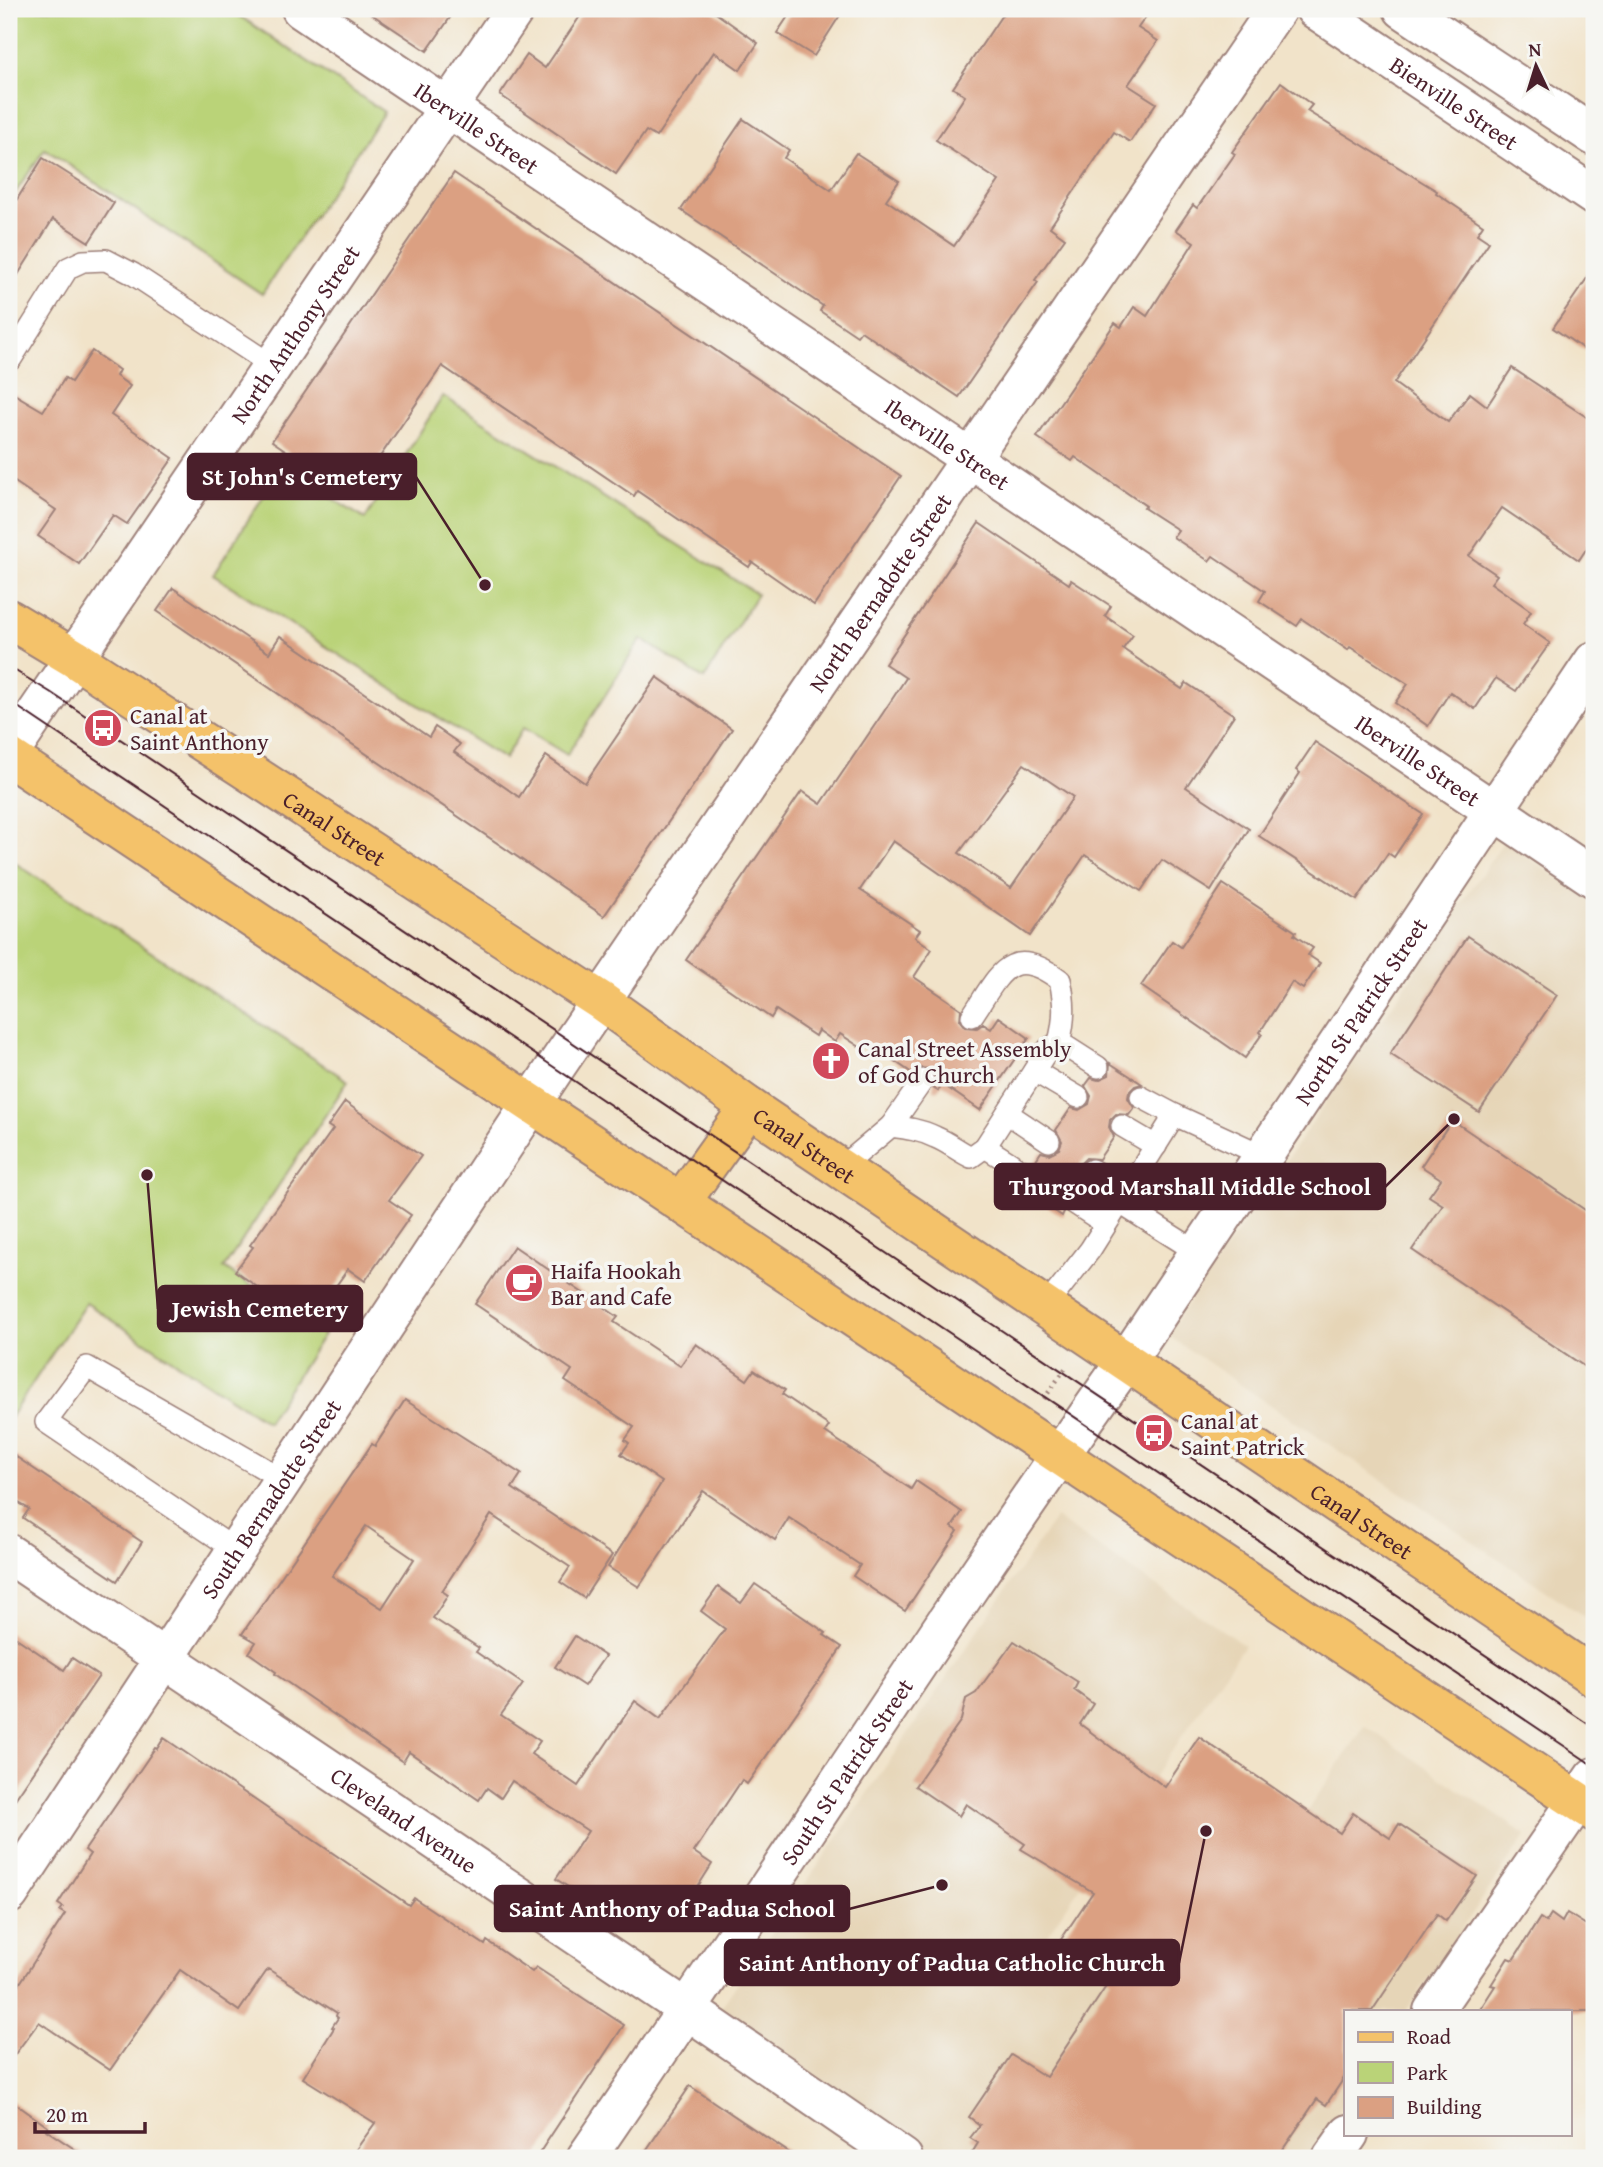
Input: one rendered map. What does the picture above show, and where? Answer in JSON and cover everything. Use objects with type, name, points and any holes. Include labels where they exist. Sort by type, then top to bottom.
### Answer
[{"type":"main road","name":"Canal Street","points":[[9,619],[74,658],[601,1001],[749,1107],[1594,1677]]},
{"type":"main road","points":[[9,755],[533,1102],[1059,1456],[1589,1797]]},
{"type":"main road","points":[[681,1202],[749,1107]]},
{"type":"street","name":"Iberville Street","points":[[301,9],[1594,878]]},
{"type":"street","name":"North Anthony Street","points":[[9,755],[515,9]]},
{"type":"street","name":"North Bernadotte Street","points":[[533,1102],[1277,9]]},
{"type":"street","name":"Bienville Street","points":[[1315,9],[1594,196]]},
{"type":"street","points":[[1404,9],[1594,136]]},
{"type":"street","name":"North St Patrick Street","points":[[1127,1360],[1594,661]]},
{"type":"street","name":"South Bernadotte Street","points":[[9,1894],[533,1102]]},
{"type":"street","name":"South St Patrick Street","points":[[586,2158],[1059,1456],[1127,1360]]},
{"type":"street","name":"Cleveland Avenue","points":[[9,1554],[688,2010],[903,2158]]},
{"type":"street","points":[[1434,2010],[1589,1797]]},
{"type":"street","points":[[1332,2158],[1348,2136]]},
{"type":"lane","points":[[11,359],[68,268],[83,261],[106,260],[133,274],[273,366]]},
{"type":"lane","points":[[891,1126],[930,1134],[971,1157],[985,1147],[1048,1049],[1059,1042],[1064,1023],[1065,1001],[1060,980],[1043,967],[1027,963],[1013,964],[1004,969],[972,1016]]},
{"type":"lane","points":[[1059,1042],[1098,1068]]},
{"type":"lane","points":[[1034,1071],[1078,1097]]},
{"type":"lane","points":[[841,1168],[891,1126],[923,1080]]},
{"type":"lane","points":[[1141,1097],[1264,1156]]},
{"type":"lane","points":[[1007,1113],[1049,1141]]},
{"type":"lane","points":[[1046,1306],[1090,1250],[1175,1115]]},
{"type":"lane","points":[[1122,1126],[1156,1146]]},
{"type":"lane","points":[[985,1147],[1027,1174]]},
{"type":"lane","points":[[1092,1170],[1123,1197],[1199,1253]]},
{"type":"lane","points":[[1071,1201],[1106,1224]]},
{"type":"lane","points":[[237,1551],[46,1422],[87,1367],[284,1480]]},
{"type":"path","points":[[1038,1408],[1072,1359]]},
{"type":"shaded area","points":[[1504,841],[1594,902],[1594,1623],[1167,1335]]},
{"type":"shaded area","points":[[1055,1518],[1244,1645],[1047,1935],[1058,1944],[1167,2016],[1365,1726],[1526,1835],[1407,2010],[1344,2010],[1344,2103],[1306,2158],[936,2158],[718,2012]]},
{"type":"green space","points":[[9,9],[229,9],[384,112],[262,294],[45,149],[9,202]]},
{"type":"green space","points":[[443,396],[757,594],[704,679],[641,639],[567,755],[523,728],[504,759],[213,575],[282,467],[365,519]]},
{"type":"green space","points":[[9,859],[348,1081],[224,1268],[324,1334],[267,1422],[86,1303],[9,1419]]},
{"type":"building","points":[[364,9],[456,9],[427,51]]},
{"type":"building","points":[[585,9],[710,9],[758,43],[740,70],[714,52],[656,137],[646,131],[616,174],[500,95],[527,55],[545,68]]},
{"type":"building","points":[[793,9],[844,9],[814,56],[777,33]]},
{"type":"building","points":[[1006,9],[1151,9],[1138,28],[1158,41],[1128,85],[1156,103],[1130,142],[1114,132],[1050,227],[1065,238],[959,397],[861,331],[857,336],[820,311],[823,306],[681,210],[743,119],[789,150],[784,158],[831,190],[856,153],[899,181],[886,200],[954,246],[999,181],[936,140],[965,96],[953,88]]},
{"type":"building","points":[[1281,82],[1312,105],[1307,111],[1437,191],[1436,193],[1483,225],[1477,234],[1489,242],[1394,383],[1448,422],[1470,393],[1487,406],[1512,368],[1594,422],[1594,537],[1579,560],[1502,508],[1469,556],[1497,575],[1491,583],[1531,611],[1523,624],[1550,643],[1516,691],[1496,678],[1475,709],[1450,692],[1428,726],[1395,703],[1408,684],[1350,647],[1348,650],[1302,619],[1297,626],[1259,601],[1265,591],[1213,556],[1209,561],[1173,537],[1178,530],[1144,508],[1146,506],[1075,457],[1072,461],[1037,437],[1115,323],[1121,327],[1134,307],[1147,316],[1194,242],[1176,230],[1193,205],[1197,208]]},
{"type":"building","points":[[43,158],[114,203],[89,242],[53,219],[9,289],[9,212]]},
{"type":"building","points":[[454,173],[901,476],[814,605],[752,562],[749,567],[637,491],[634,496],[442,366],[353,496],[272,441]]},
{"type":"building","points":[[1594,268],[1594,356],[1553,328]]},
{"type":"building","points":[[92,351],[119,370],[116,376],[130,386],[111,415],[173,458],[127,524],[113,515],[79,564],[38,536],[56,510],[9,478],[9,391],[43,411],[65,378],[71,382]]},
{"type":"building","points":[[979,523],[1069,584],[1071,580],[1111,606],[1105,616],[1133,635],[1123,649],[1182,689],[1186,683],[1234,715],[1186,787],[1249,829],[1211,891],[1162,860],[1141,891],[1085,855],[1030,936],[893,841],[860,890],[920,930],[915,937],[932,949],[914,977],[961,1009],[960,1021],[965,1027],[977,1028],[983,1024],[991,1029],[999,1017],[1029,1038],[980,1110],[942,1084],[938,1091],[933,1088],[935,1075],[930,1069],[918,1068],[912,1073],[868,1043],[863,1049],[840,1034],[835,1042],[818,1030],[815,1036],[776,1010],[771,1018],[686,960],[802,791],[821,804],[883,713],[906,678],[885,664]],"holes":[[[1024,764],[1073,797],[1011,888],[959,853]]]},
{"type":"building","points":[[173,588],[269,653],[280,636],[429,737],[435,727],[460,744],[454,752],[519,797],[546,756],[585,783],[657,677],[732,729],[604,916],[157,611]]},
{"type":"building","points":[[1315,742],[1423,814],[1394,857],[1388,853],[1357,900],[1259,836],[1300,773],[1296,770]]},
{"type":"building","points":[[1223,884],[1296,932],[1294,935],[1313,948],[1308,955],[1320,963],[1303,989],[1292,982],[1245,1058],[1141,986],[1172,941],[1181,947]]},
{"type":"building","points":[[1468,936],[1557,995],[1479,1112],[1390,1054]]},
{"type":"building","points":[[1110,1063],[1142,1084],[1129,1092],[1128,1098],[1134,1108],[1129,1115],[1116,1114],[1110,1120],[1109,1127],[1114,1137],[1099,1159],[1086,1158],[1080,1164],[1079,1170],[1085,1181],[1078,1190],[1066,1189],[1060,1194],[1059,1206],[1064,1212],[1062,1216],[1018,1186],[1032,1186],[1038,1182],[1040,1174],[1034,1163],[1041,1152],[1049,1154],[1059,1149],[1062,1141],[1056,1130],[1071,1108],[1079,1110],[1089,1104],[1091,1096],[1085,1086],[1091,1078],[1098,1080],[1109,1075]]},
{"type":"building","points":[[345,1102],[421,1156],[389,1200],[411,1215],[365,1281],[348,1269],[309,1324],[235,1271],[253,1247],[250,1245],[333,1129],[328,1126]]},
{"type":"building","points":[[1452,1120],[1594,1216],[1594,1373],[1412,1250],[1443,1205],[1429,1196],[1441,1179],[1421,1166]]},
{"type":"building","points":[[514,1246],[618,1317],[614,1322],[680,1366],[696,1344],[747,1380],[754,1370],[785,1390],[782,1394],[829,1426],[825,1432],[911,1489],[916,1481],[962,1512],[952,1527],[958,1531],[905,1611],[853,1576],[860,1565],[789,1518],[775,1540],[703,1491],[639,1587],[608,1567],[662,1482],[621,1454],[629,1443],[625,1440],[634,1427],[565,1381],[572,1370],[475,1304]]},
{"type":"building","points":[[405,1400],[521,1474],[512,1488],[612,1555],[584,1598],[560,1582],[570,1567],[491,1515],[442,1591],[448,1595],[433,1618],[479,1648],[476,1652],[523,1684],[501,1715],[540,1741],[531,1754],[578,1786],[635,1701],[660,1719],[725,1629],[701,1611],[718,1587],[741,1603],[755,1584],[842,1647],[747,1784],[742,1780],[694,1852],[712,1864],[690,1899],[679,1893],[660,1923],[642,1911],[631,1928],[556,1879],[588,1831],[512,1781],[501,1798],[487,1788],[479,1800],[409,1752],[403,1762],[275,1674],[276,1672],[249,1653],[256,1642],[242,1634],[372,1444],[375,1446]],"holes":[[[366,1526],[414,1559],[382,1608],[332,1576]]]},
{"type":"building","points":[[9,1452],[142,1542],[117,1581],[23,1518],[29,1509],[9,1497]]},
{"type":"building","points":[[9,1633],[64,1670],[72,1658],[99,1676],[9,1808]]},
{"type":"building","points":[[575,1636],[605,1656],[584,1686],[555,1667]]},
{"type":"building","points":[[1014,1641],[1078,1682],[1074,1690],[1093,1704],[1080,1724],[1165,1787],[1199,1737],[1340,1833],[1353,1813],[1390,1838],[1399,1824],[1477,1876],[1446,1921],[1437,1914],[1373,2010],[1344,2010],[1344,2078],[1326,2105],[1317,2099],[1277,2158],[969,2158],[978,2143],[970,2138],[980,2125],[969,2117],[1011,2055],[1046,2077],[1111,1979],[1058,1944],[1093,1892],[1021,1849],[1025,1844],[966,1804],[959,1816],[915,1786],[961,1720],[966,1699],[976,1693]]},
{"type":"building","points":[[164,1738],[409,1905],[414,1898],[485,1945],[487,1941],[532,1972],[536,1967],[624,2025],[536,2158],[350,2158],[375,2123],[303,2078],[334,2028],[332,2027],[338,2018],[337,2013],[268,1969],[239,2011],[180,1970],[110,2070],[39,2022],[9,2062],[9,2000],[65,1914],[60,1911],[63,1907],[58,1904],[90,1854],[85,1850]]},
{"type":"building","points":[[1567,1913],[1594,1930],[1594,2011],[1480,2010],[1508,1958],[1513,1960],[1540,1918],[1546,1922],[1551,1914],[1562,1922]]},
{"type":"building","points":[[690,2086],[797,2158],[641,2158]]},
{"type":"building","points":[[9,2099],[48,2127],[46,2130],[88,2158],[9,2158]]},
{"type":"tram line","points":[[9,667],[1594,1728]]},
{"type":"tram line","points":[[9,701],[1594,1766]]},
{"type":"place","name":"St John's Cemetery","points":[[485,585]]},
{"type":"place","name":"Canal at Saint Anthony","points":[[103,728]]},
{"type":"place","name":"Canal Street Assembly of God Church","points":[[831,1061]]},
{"type":"place","name":"Thurgood Marshall Middle School","points":[[1454,1119]]},
{"type":"place","name":"Jewish Cemetery","points":[[147,1175]]},
{"type":"place","name":"Haifa Hookah Bar and Cafe","points":[[524,1283]]},
{"type":"place","name":"Canal at Saint Patrick","points":[[1154,1433]]},
{"type":"place","name":"Saint Anthony of Padua Catholic Church","points":[[1206,1831]]},
{"type":"place","name":"Saint Anthony of Padua School","points":[[942,1885]]}]
